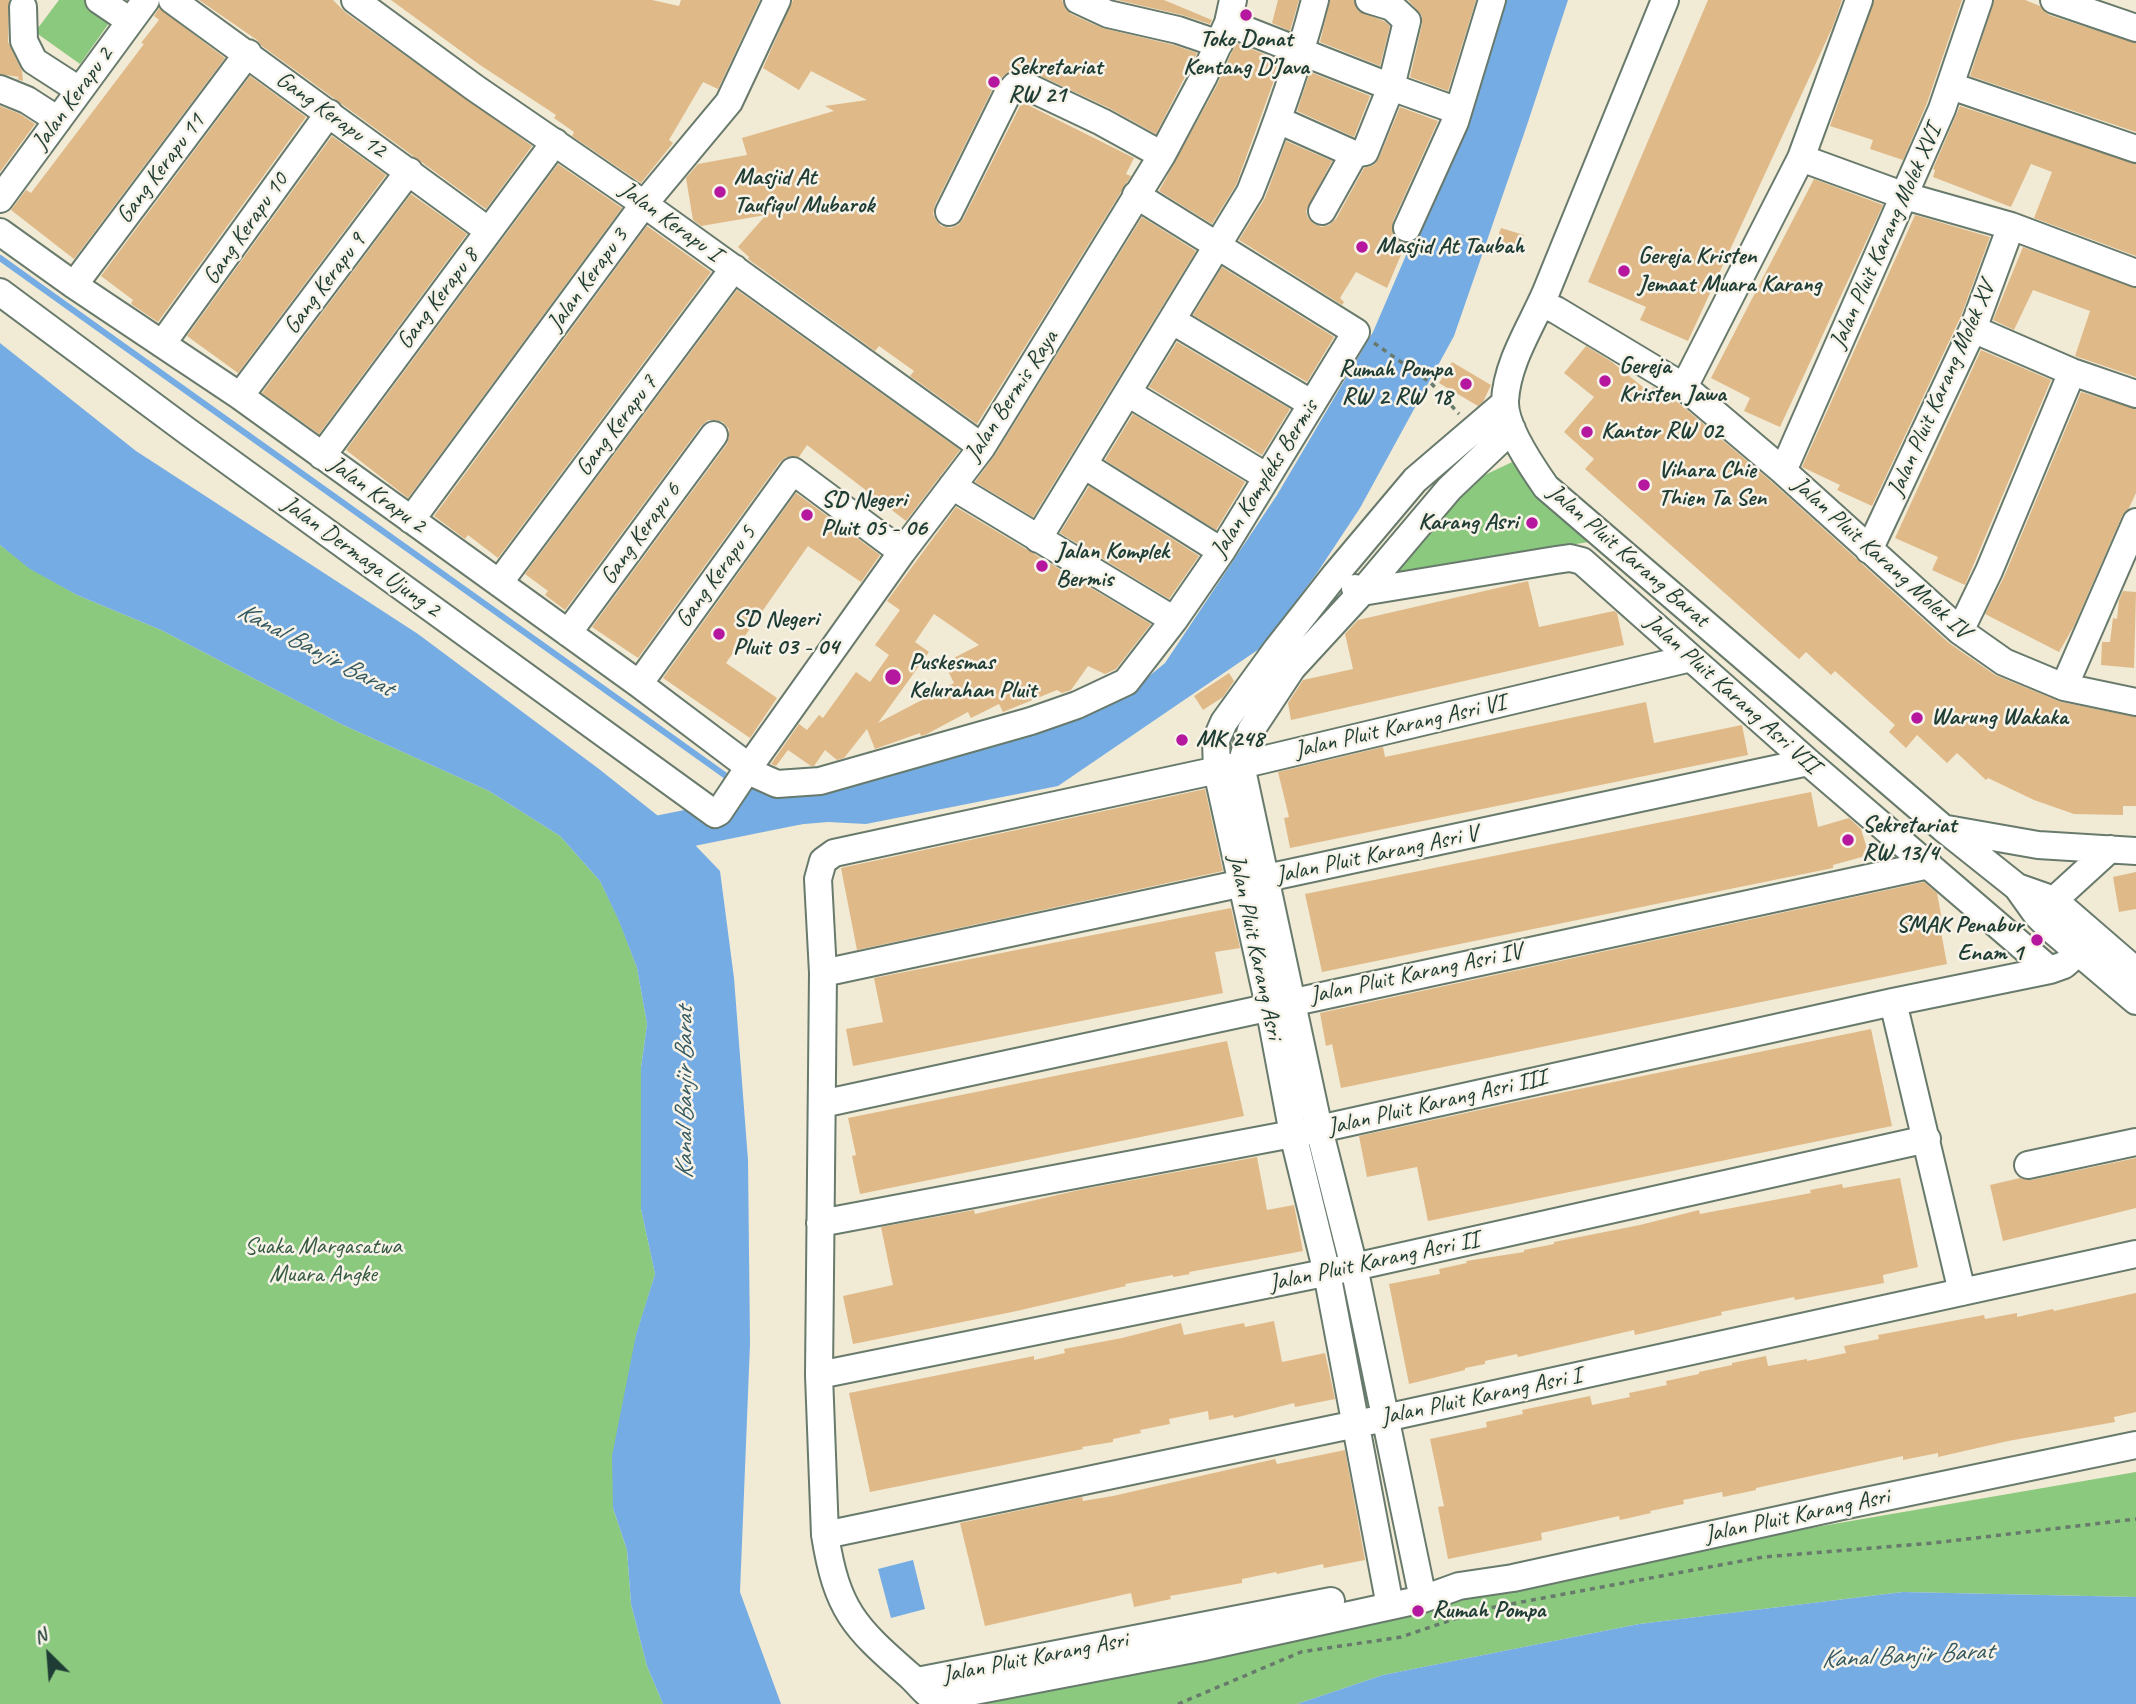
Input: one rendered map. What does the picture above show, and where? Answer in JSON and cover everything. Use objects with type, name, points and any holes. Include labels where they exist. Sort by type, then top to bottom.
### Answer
[{"type":"street","points":[[99,0],[138,10]]},
{"type":"street","name":"Gang Kerapu 12","points":[[172,0],[489,231]]},
{"type":"street","name":"Jalan Kerapu I","points":[[355,0],[982,447]]},
{"type":"street","name":"Jalan Kerapu 3","points":[[411,520],[644,204],[729,102],[777,0]]},
{"type":"street","points":[[1078,0],[1108,14],[1127,8],[1227,22],[1458,111]]},
{"type":"street","points":[[1038,539],[1250,192],[1302,51],[1315,0]]},
{"type":"street","points":[[1407,228],[1455,122],[1492,0]]},
{"type":"street","name":"Jalan Pluit Karang Barat","points":[[1665,0],[1541,304],[1512,365],[1505,403],[1512,429],[1546,487],[1942,828],[2017,887],[2136,971]]},
{"type":"street","points":[[1684,387],[1801,158],[1859,0]]},
{"type":"street","name":"Jalan Pluit Karang Molek XVI","points":[[1783,471],[1951,86],[1979,0]]},
{"type":"street","points":[[2054,0],[2128,18]]},
{"type":"street","points":[[1278,120],[1354,154],[1365,152],[1391,87],[1407,21],[1385,2]]},
{"type":"street","points":[[23,7],[24,41],[34,61],[79,90]]},
{"type":"street","name":"Jalan Kerapu 2","points":[[0,199],[138,10]]},
{"type":"street","name":"Jalan Bermis Raya","points":[[722,807],[902,552],[982,447],[1162,155],[1227,22]]},
{"type":"street","name":"Gang Kerapu 11","points":[[74,285],[248,53]]},
{"type":"street","points":[[949,212],[1007,95],[1015,86],[1024,85],[1102,122],[1162,155]]},
{"type":"street","points":[[1951,86],[2136,149]]},
{"type":"street","points":[[0,89],[27,100],[58,120]]},
{"type":"street","name":"Gang Kerapu 10","points":[[162,344],[330,113]]},
{"type":"street","name":"Gang Kerapu 8","points":[[322,456],[555,142]]},
{"type":"street","points":[[1322,211],[1354,154]]},
{"type":"street","points":[[1801,158],[1905,196],[2011,226],[2136,273]]},
{"type":"street","name":"Gang Kerapu 9","points":[[240,396],[409,172]]},
{"type":"street","points":[[1136,195],[1218,247]]},
{"type":"street","name":"Jalan Pluit Karang Molek XV","points":[[1869,550],[1973,329],[2011,226]]},
{"type":"street","name":"Jalan Krapu 2","points":[[0,232],[240,396],[639,684],[746,772]]},
{"type":"street","name":"Jalan Kompleks Bermis","points":[[746,772],[777,784],[820,781],[1042,717],[1077,705],[1126,682],[1174,620],[1221,551],[1356,332],[1218,247]]},
{"type":"street","name":"Gang Kerapu 7","points":[[499,583],[734,268]]},
{"type":"street","name":"Jalan Dermaga Ujung 2","points":[[0,292],[711,812],[719,812],[722,807]]},
{"type":"street","name":"Jalan Pluit Karang Molek IV","points":[[1541,304],[1556,310],[1684,387],[1783,471],[1959,631],[2004,662],[2063,687],[2136,702]]},
{"type":"street","points":[[1173,321],[1312,404]]},
{"type":"street","points":[[1973,329],[2072,372],[2136,394]]},
{"type":"street","points":[[1959,631],[1989,571],[2072,372]]},
{"type":"street","points":[[1128,393],[1267,477]]},
{"type":"street","name":"Jalan Pluit Karang Asri","points":[[1389,1598],[1326,1273],[1306,1132],[1280,1003],[1229,768],[1216,740],[1224,722],[1277,649],[1415,480],[1505,403]]},
{"type":"street","name":"Jalan Pluit Karang Asri","points":[[1229,768],[1292,667],[1362,592],[1442,496],[1512,429]]},
{"type":"street","name":"Gang Kerapu 6","points":[[568,633],[713,435]]},
{"type":"street","points":[[1083,465],[1221,551]]},
{"type":"street","name":"Gang Kerapu 5","points":[[639,684],[793,471],[902,552]]},
{"type":"street","points":[[952,486],[1174,620]]},
{"type":"street","points":[[2063,687],[2124,575],[2136,522]]},
{"type":"street","name":"Jalan Pluit Karang Asri VII","points":[[1362,592],[1570,558],[1582,561],[1808,762],[2050,970]]},
{"type":"street","points":[[1335,575],[1362,592]]},
{"type":"street","name":"Jalan Pluit Karang Asri VI","points":[[823,973],[818,879],[823,860],[834,853],[1229,768],[1691,658]]},
{"type":"street","name":"Jalan Pluit Karang Asri V","points":[[823,973],[1808,762]]},
{"type":"street","points":[[1942,828],[2038,845],[2136,851]]},
{"type":"street","points":[[2045,907],[2110,849]]},
{"type":"street","name":"Jalan Pluit Karang Asri IV","points":[[822,1104],[1929,865]]},
{"type":"street","name":"Jalan Pluit Karang Barat","points":[[2045,907],[2079,952],[2136,1001]]},
{"type":"street","points":[[2050,970],[2064,965],[2079,952]]},
{"type":"street","name":"Jalan Pluit Karang Asri III","points":[[820,1223],[1306,1132],[1893,1002],[2050,970]]},
{"type":"street","points":[[823,973],[819,1375],[825,1535]]},
{"type":"street","points":[[1893,1002],[1962,1292]]},
{"type":"street","name":"Jalan Pluit Karang Asri","points":[[1306,1132],[1354,1267],[1422,1591]]},
{"type":"street","name":"Jalan Pluit Karang Asri II","points":[[819,1375],[1326,1273],[1927,1139]]},
{"type":"street","points":[[2028,1165],[2136,1142]]},
{"type":"street","name":"Jalan Pluit Karang Asri I","points":[[825,1535],[1385,1418],[2136,1254]]},
{"type":"street","name":"Jalan Pluit Karang Asri","points":[[825,1535],[836,1585],[855,1624],[917,1681],[983,1679],[1422,1591],[1513,1578],[2136,1445]]},
{"type":"path","points":[[1365,336],[1431,383]]},
{"type":"path","points":[[1178,1704],[1301,1651],[1401,1637],[1484,1609],[1763,1557],[1933,1543],[2136,1519]]},
{"type":"green space","points":[[59,0],[89,0],[114,16],[80,64],[35,32]]},
{"type":"green space","points":[[1525,456],[1595,541],[1370,577],[1472,481]]},
{"type":"green space","name":"Suaka Margasatwa Muara Angke","points":[[0,545],[30,568],[77,595],[161,630],[343,725],[489,791],[560,836],[600,881],[619,920],[637,968],[647,1024],[641,1068],[641,1209],[655,1274],[636,1336],[613,1508],[627,1550],[631,1604],[647,1666],[663,1704],[0,1704]]},
{"type":"green space","points":[[2136,1472],[2136,1597],[1903,1592],[1639,1624],[1383,1675],[1297,1704],[932,1704],[920,1681]]},
{"type":"water","points":[[1500,0],[1568,0],[1454,336],[1360,508],[1317,573],[1262,647],[1058,786],[866,824],[828,822],[757,828],[739,797],[751,773],[774,787],[1142,682],[1165,663],[1277,495],[1373,332],[1462,125]]},
{"type":"water","name":"Kanal Banjir Barat","points":[[0,343],[136,451],[418,634],[599,769],[696,846],[720,871],[734,978],[748,1160],[750,1344],[740,1592],[781,1704],[663,1704],[647,1666],[631,1604],[627,1550],[613,1508],[612,1456],[636,1335],[655,1274],[641,1209],[641,1068],[647,1024],[637,968],[600,881],[560,836],[489,791],[343,725],[161,630],[77,595],[30,569],[0,545]]},
{"type":"water","points":[[913,1560],[925,1609],[891,1618],[878,1569]]},
{"type":"water","name":"Kanal Banjir Barat","points":[[1903,1592],[2136,1597],[2136,1704],[1297,1704],[1383,1675],[1639,1624]]},
{"type":"building","points":[[0,0],[9,0],[8,42],[22,71],[23,81],[17,79],[19,77],[0,74]]},
{"type":"building","points":[[199,0],[333,0],[346,13],[532,146],[486,209]]},
{"type":"building","points":[[391,0],[652,0],[679,6],[681,0],[760,0],[718,89],[703,82],[669,140],[673,143],[641,183],[572,136],[574,132],[554,118],[556,115],[480,65]]},
{"type":"building","points":[[793,0],[1062,0],[1071,14],[1102,28],[1197,53],[1156,134],[1109,108],[1030,71],[1012,71],[1003,76],[993,88],[935,205],[933,214],[941,226],[951,228],[963,219],[1022,102],[1134,158],[1126,174],[1131,176],[977,424],[910,376],[914,371],[879,346],[875,351],[748,259],[738,247],[766,215],[701,226],[693,220],[686,178],[698,164],[747,155],[742,138],[834,111],[825,106],[867,100],[811,71],[799,90],[763,68]]},
{"type":"building","points":[[1117,0],[1164,0],[1212,20],[1210,24]]},
{"type":"building","points":[[1278,0],[1299,0],[1290,31],[1272,23]]},
{"type":"building","points":[[1330,0],[1354,0],[1358,11],[1390,26],[1380,66],[1320,42]]},
{"type":"building","points":[[1408,0],[1476,0],[1448,91],[1410,77],[1422,16]]},
{"type":"building","points":[[1708,0],[1842,0],[1833,26],[1688,341],[1640,320],[1646,307],[1588,282]]},
{"type":"building","points":[[1874,0],[1962,0],[1927,103],[1903,160],[1870,149],[1873,140],[1830,126]]},
{"type":"building","points":[[1994,0],[2025,0],[2040,6],[2049,15],[2136,43],[2136,132],[1970,76]]},
{"type":"building","points":[[159,8],[225,58],[74,259],[11,210],[26,190],[31,193],[144,44],[141,43],[159,20],[154,16]]},
{"type":"building","points":[[1236,43],[1281,61],[1236,185],[1212,224],[1159,191],[1217,85]]},
{"type":"building","points":[[1310,72],[1370,96],[1354,137],[1297,111]]},
{"type":"building","points":[[250,76],[306,117],[158,322],[131,304],[133,300],[101,276]]},
{"type":"building","points":[[0,106],[35,124],[0,172]]},
{"type":"building","points":[[1960,106],[2136,164],[2136,256],[2034,218],[2052,172],[2031,164],[2011,207],[1933,177],[1933,169]]},
{"type":"building","points":[[1400,107],[1438,121],[1393,221],[1393,236],[1406,243],[1387,288],[1356,272],[1340,298],[1344,302],[1342,305],[1239,240],[1265,198],[1286,141],[1332,161],[1306,211],[1314,224],[1322,227],[1329,225],[1336,219],[1364,168],[1374,165],[1379,158]]},
{"type":"building","points":[[332,136],[386,175],[238,373],[187,336]]},
{"type":"building","points":[[558,164],[622,208],[408,498],[346,450]]},
{"type":"building","points":[[1814,179],[1883,205],[1780,427],[1744,411],[1750,398],[1711,378]]},
{"type":"building","points":[[411,194],[467,234],[319,434],[262,393]]},
{"type":"building","points":[[1915,215],[1990,237],[1961,316],[1872,506],[1837,490],[1840,485],[1802,467]]},
{"type":"building","points":[[1142,217],[1196,251],[1033,517],[975,482],[995,455]]},
{"type":"building","points":[[647,226],[711,272],[498,558],[468,535],[465,539],[434,516]]},
{"type":"building","points":[[1501,228],[1524,235],[1518,255],[1494,248]]},
{"type":"building","points":[[2023,247],[2136,288],[2136,377],[2075,356],[2090,311],[2033,290],[2014,330],[1993,320]]},
{"type":"building","points":[[1222,267],[1334,337],[1307,382],[1193,315]]},
{"type":"building","points":[[737,290],[960,450],[906,521],[807,445],[799,457],[786,457],[638,658],[592,627],[727,444],[729,429],[723,422],[708,420],[701,426],[565,610],[545,595],[548,591],[525,574]]},
{"type":"building","points":[[1177,342],[1290,409],[1262,455],[1149,387]]},
{"type":"building","points":[[1586,346],[1612,362],[1649,392],[1653,387],[1675,400],[1773,483],[1949,643],[1995,675],[2061,702],[2136,717],[2136,806],[2123,806],[2123,815],[2074,814],[2034,800],[1988,778],[1986,780],[1957,753],[1947,763],[1917,735],[1906,748],[1889,732],[1895,725],[1835,671],[1831,675],[1806,652],[1799,659],[1585,469],[1594,459],[1564,432],[1594,397],[1564,373]]},
{"type":"building","points":[[1981,350],[2051,380],[1965,585],[1932,570],[1938,557],[1895,538]]},
{"type":"building","name":"Rumah Pompa RW 2 RW 18","points":[[1452,362],[1491,385],[1483,402],[1478,406],[1439,383]]},
{"type":"building","points":[[2081,392],[2136,409],[2136,493],[2122,516],[2074,626],[2059,652],[1985,614],[2004,577]]},
{"type":"building","points":[[1133,414],[1245,482],[1216,530],[1105,460]]},
{"type":"building","points":[[1089,486],[1199,556],[1169,599],[1060,533]]},
{"type":"building","points":[[796,493],[880,555],[861,582],[808,546],[726,663],[777,698],[750,738],[663,678]]},
{"type":"building","points":[[956,507],[1151,624],[1116,669],[1105,674],[1088,666],[1071,690],[1062,693],[1057,690],[1003,712],[999,704],[971,718],[968,712],[927,734],[921,736],[920,733],[875,749],[867,729],[844,758],[837,760],[825,750],[814,766],[788,750],[776,766],[771,764],[799,724],[807,730],[819,715],[823,718],[856,672],[870,682],[889,655],[875,645],[900,610],[887,601]],"holes":[[[934,614],[979,645],[944,663],[954,683],[878,723],[929,652],[915,642]]]},
{"type":"building","points":[[1528,581],[1539,627],[1614,611],[1617,613],[1624,645],[1291,720],[1288,703],[1303,680],[1353,669],[1345,634],[1358,620]]},
{"type":"building","points":[[2123,591],[2136,592],[2134,668],[2101,665],[2102,642],[2110,642],[2113,618],[2117,619]]},
{"type":"building","points":[[1229,673],[1234,681],[1223,697],[1203,710],[1194,696]]},
{"type":"building","points":[[1646,702],[1654,743],[1742,725],[1748,755],[1290,848],[1284,818],[1289,817],[1278,772],[1383,747],[1385,757]]},
{"type":"building","points":[[1205,789],[1223,871],[857,950],[841,868]]},
{"type":"building","points":[[1811,792],[1818,827],[1849,818],[1861,829],[1869,855],[1833,865],[1833,868],[1322,972],[1305,894]]},
{"type":"building","points":[[2136,872],[2136,909],[2119,912],[2113,877]]},
{"type":"building","points":[[1924,882],[1937,893],[1947,964],[1341,1088],[1332,1044],[1326,1046],[1320,1013]]},
{"type":"building","points":[[1231,908],[1240,948],[1215,952],[1223,993],[853,1066],[846,1029],[883,1022],[874,978]]},
{"type":"building","points":[[1871,1029],[1892,1126],[1428,1221],[1417,1167],[1367,1177],[1359,1136]]},
{"type":"building","points":[[1227,1041],[1244,1116],[860,1194],[852,1156],[856,1155],[848,1118]]},
{"type":"building","points":[[1257,1157],[1267,1210],[1294,1205],[1303,1251],[1125,1284],[1126,1286],[1012,1312],[853,1344],[843,1296],[893,1285],[881,1227],[974,1210],[975,1214],[1079,1190]]},
{"type":"building","points":[[2136,1158],[2136,1208],[2003,1241],[1990,1185],[2020,1178],[2031,1180]]},
{"type":"building","points":[[1900,1178],[1918,1267],[1883,1275],[1884,1283],[1721,1312],[1722,1315],[1635,1335],[1634,1330],[1518,1357],[1517,1354],[1409,1384],[1389,1284],[1440,1274],[1439,1269],[1467,1263],[1466,1261],[1524,1252],[1554,1242],[1699,1210],[1700,1214],[1811,1193],[1810,1190],[1842,1184],[1843,1188]]},
{"type":"building","points":[[2136,1293],[2136,1412],[2114,1417],[2115,1422],[2008,1441],[1938,1457],[1938,1453],[1903,1460],[1903,1456],[1723,1497],[1722,1492],[1683,1500],[1684,1504],[1650,1511],[1651,1513],[1620,1520],[1619,1516],[1541,1533],[1542,1540],[1448,1559],[1438,1507],[1444,1506],[1430,1439],[1487,1427],[1486,1422],[1523,1414],[1522,1410],[1590,1396],[1592,1405],[1630,1397],[1629,1393],[1667,1385],[1666,1381],[1732,1363],[1766,1356],[1768,1366],[1807,1361],[1846,1353],[1844,1346],[1879,1339],[1878,1335],[1984,1315],[1985,1319],[2017,1313],[2017,1317],[2053,1309],[2054,1311]]},
{"type":"building","points":[[1274,1321],[1282,1362],[1325,1353],[1335,1399],[1295,1407],[1294,1403],[1234,1418],[1233,1415],[1209,1420],[1208,1411],[1169,1419],[1170,1424],[1140,1430],[1141,1433],[1113,1439],[1113,1442],[870,1492],[849,1393],[1034,1356],[1034,1360],[1065,1353],[1064,1349],[1181,1323],[1184,1335],[1244,1323],[1245,1327]]},
{"type":"building","points":[[1345,1450],[1365,1560],[1324,1568],[1323,1564],[1277,1574],[1276,1572],[1242,1579],[1242,1583],[1170,1596],[1171,1599],[1134,1607],[1131,1593],[985,1626],[960,1523],[1082,1497],[1083,1501],[1113,1496],[1275,1459],[1277,1464]]},
{"type":"waterway","points":[[0,258],[733,781]]},
{"type":"waterway","points":[[625,841],[798,806]]},
{"type":"place","name":"Toko Donat Kentang D'Java","points":[[1246,15]]},
{"type":"place","name":"Sekretariat RW 21","points":[[994,82]]},
{"type":"place","name":"Masjid At Taufiqul Mubarok","points":[[720,192]]},
{"type":"place","name":"Masjid At Taubah","points":[[1362,247]]},
{"type":"place","name":"Gereja Kristen Jemaat Muara Karang","points":[[1624,271]]},
{"type":"place","name":"Gereja Kristen Jawa","points":[[1605,381]]},
{"type":"place","name":"Rumah Pompa RW 2 RW 18","points":[[1466,384]]},
{"type":"place","name":"Kantor RW 02","points":[[1587,432]]},
{"type":"place","name":"Vihara Chie Thien Ta Sen","points":[[1644,485]]},
{"type":"place","name":"SD Negeri Pluit 05 - 06","points":[[807,515]]},
{"type":"place","name":"Karang Asri","points":[[1532,523]]},
{"type":"place","name":"Jalan Komplek Bermis","points":[[1042,566]]},
{"type":"place","name":"SD Negeri Pluit 03 - 04","points":[[719,634]]},
{"type":"place","name":"Puskesmas Kelurahan Pluit","points":[[893,677]]},
{"type":"place","name":"Warung Wakaka","points":[[1917,718]]},
{"type":"place","name":"MK 248","points":[[1182,740]]},
{"type":"place","name":"Sekretariat RW 13/4","points":[[1848,840]]},
{"type":"place","name":"SMAK Penabur Enam 1","points":[[2037,940]]},
{"type":"place","name":"Rumah Pompa","points":[[1418,1611]]}]
